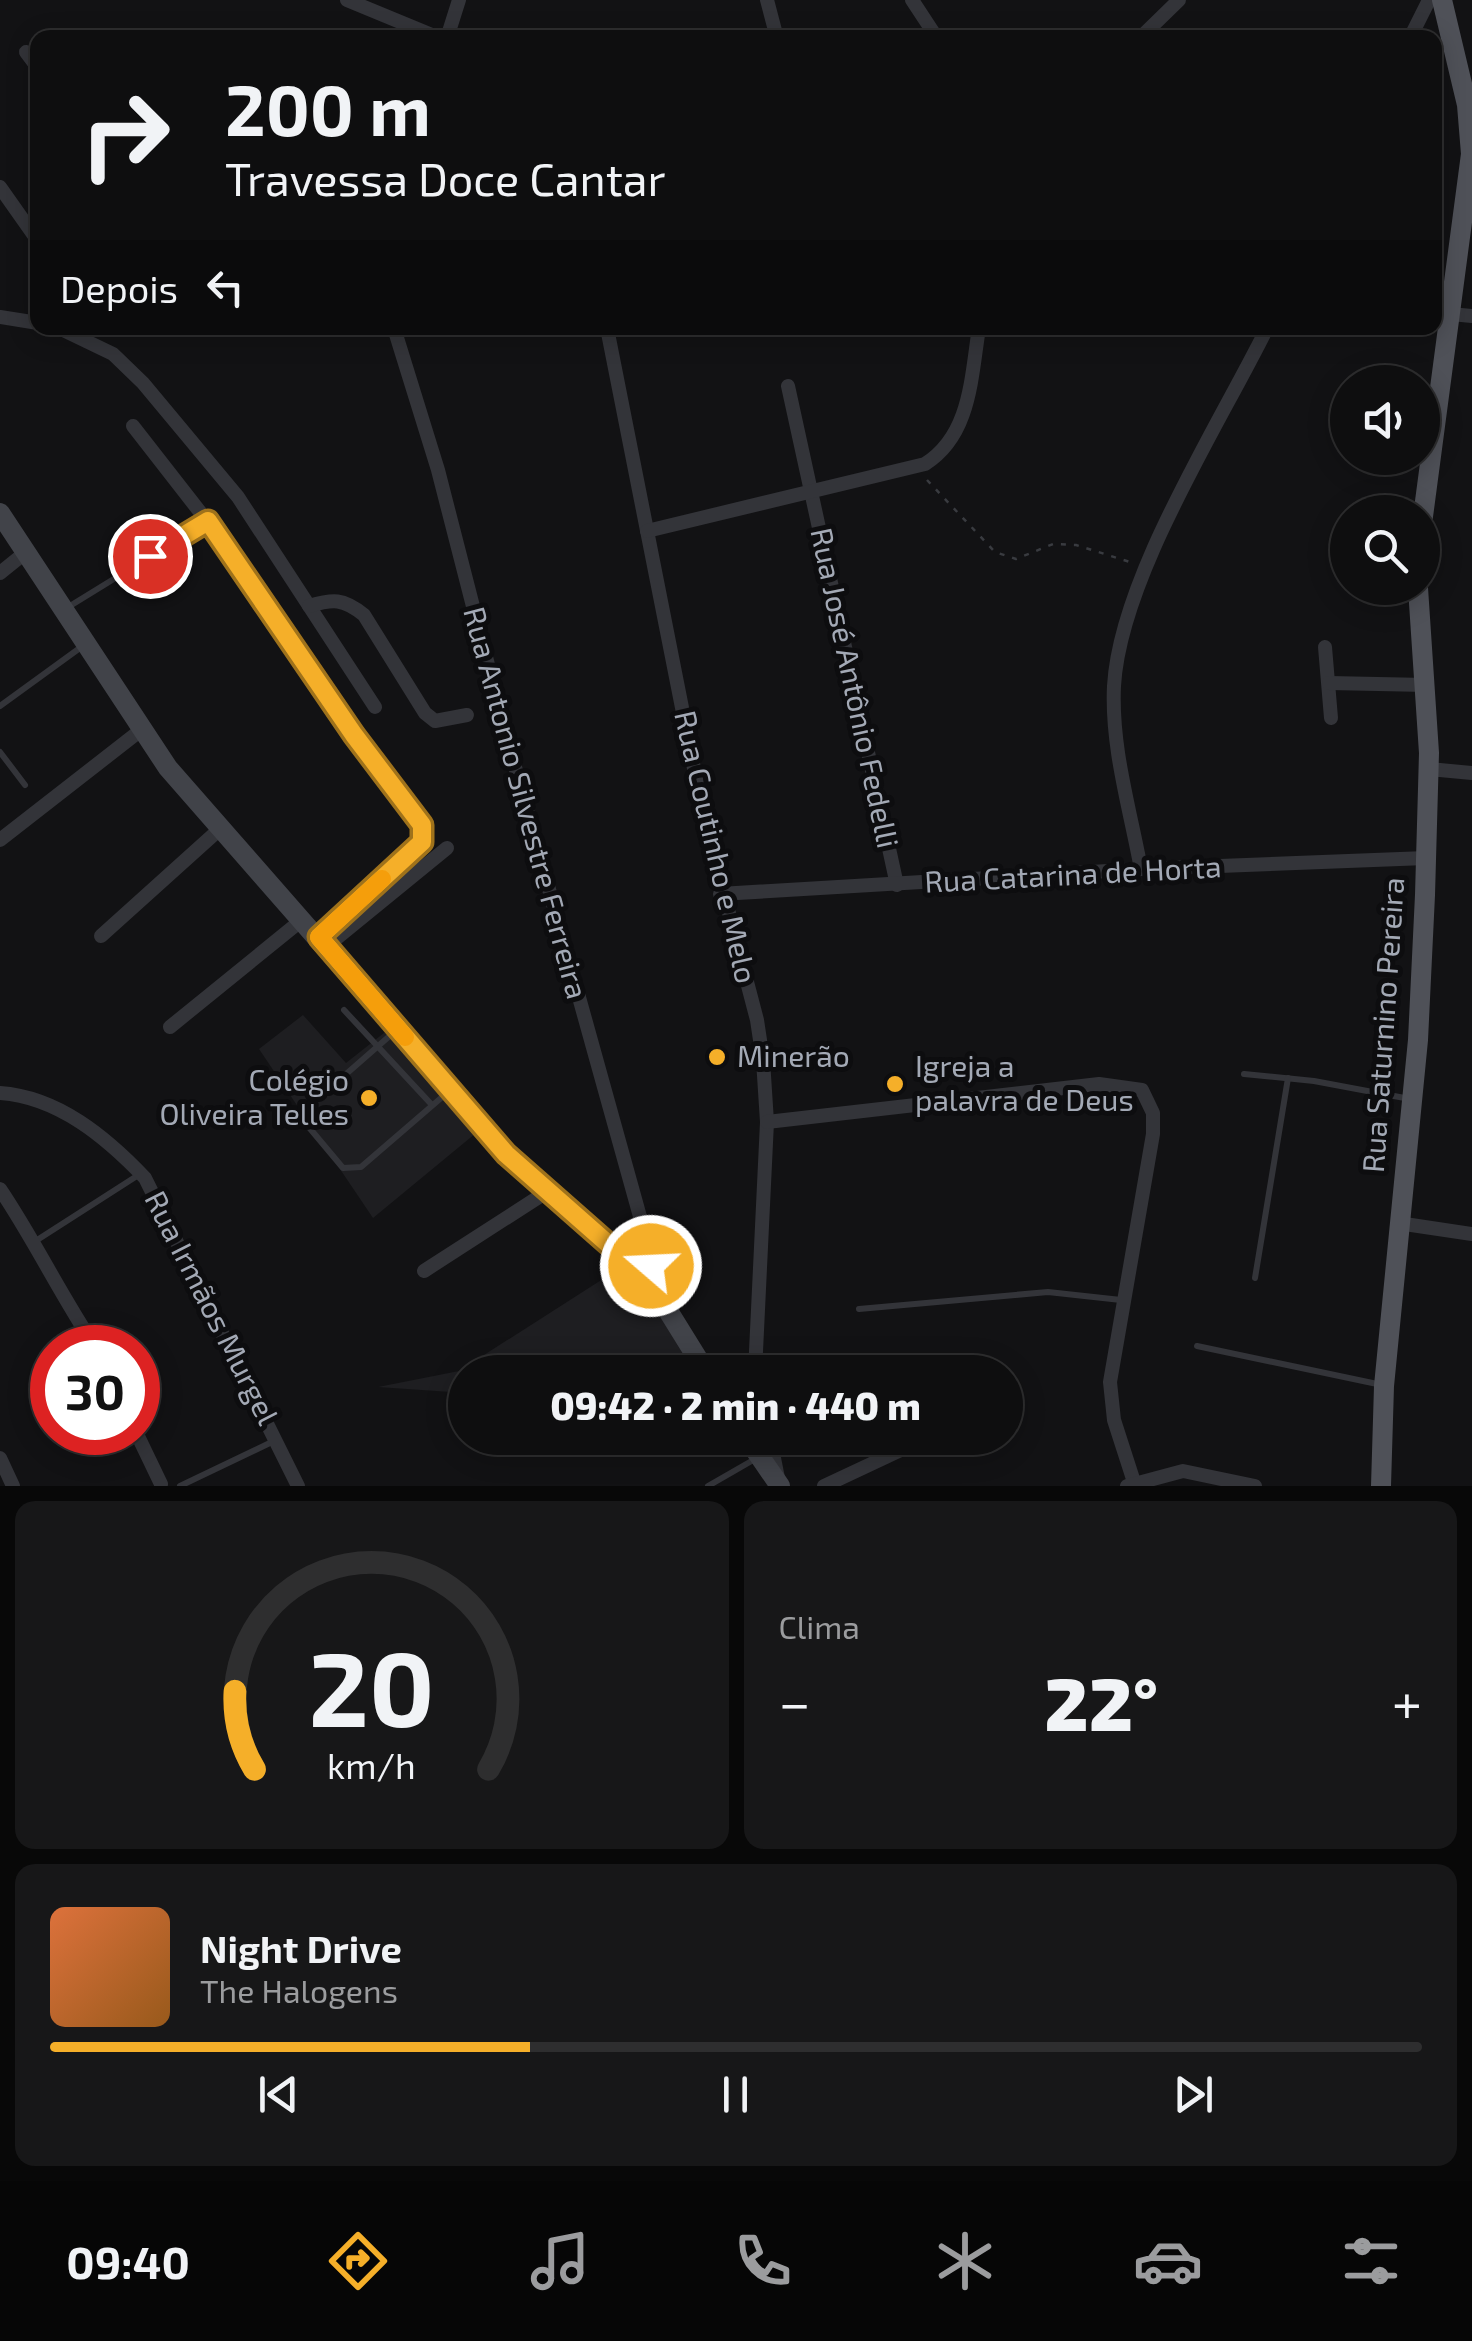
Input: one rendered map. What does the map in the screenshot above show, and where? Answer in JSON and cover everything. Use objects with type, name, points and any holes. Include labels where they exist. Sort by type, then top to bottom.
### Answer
[{"type":"main road","points":[[1427,495],[1461,315],[1471,133],[1442,0]]},
{"type":"main road","name":"Rua Saturnino Pereira","points":[[1378,1479],[1412,1100],[1426,858],[1427,684],[1420,605]]},
{"type":"street","points":[[348,0],[420,30]]},
{"type":"street","points":[[450,30],[459,0]]},
{"type":"street","points":[[768,0],[775,30]]},
{"type":"street","points":[[912,0],[933,30]]},
{"type":"street","points":[[1148,30],[1180,0]]},
{"type":"street","points":[[1414,30],[1429,0]]},
{"type":"street","points":[[26,52],[30,57]]},
{"type":"street","points":[[0,187],[30,230]]},
{"type":"street","points":[[0,317],[30,322]]},
{"type":"street","points":[[74,335],[114,354],[143,382],[238,498],[375,707]]},
{"type":"street","name":"Rua Antonio Silvestre Ferreira","points":[[396,335],[438,470],[504,731],[649,1249],[649,1280]]},
{"type":"street","name":"Rua Coutinho e Melo","points":[[608,335],[720,894],[757,1020],[768,1122],[757,1355]]},
{"type":"street","points":[[647,531],[916,467],[940,455],[962,425],[978,335]]},
{"type":"street","points":[[1142,868],[1116,738],[1114,684],[1121,638],[1146,568],[1263,335]]},
{"type":"street","name":"Rua José Antônio Fedelli","points":[[788,386],[897,885]]},
{"type":"street","points":[[133,426],[208,521],[425,834],[323,942]]},
{"type":"street","points":[[0,513],[168,768],[506,1154],[649,1280],[695,1355]]},
{"type":"street","points":[[0,573],[26,552]]},
{"type":"street","points":[[308,606],[334,598],[350,603],[364,615],[425,713],[435,721],[467,716]]},
{"type":"street","points":[[1326,647],[1331,718]]},
{"type":"street","points":[[1329,683],[1427,684]]},
{"type":"street","points":[[0,840],[141,730]]},
{"type":"street","points":[[1429,769],[1472,773]]},
{"type":"street","points":[[101,936],[222,827]]},
{"type":"street","points":[[323,942],[447,848]]},
{"type":"street","name":"Rua Catarina de Horta","points":[[720,894],[1142,868],[1426,858]]},
{"type":"street","points":[[170,1028],[303,919]]},
{"type":"street","points":[[768,1122],[1099,1084],[1142,1090],[1153,1113],[1153,1134],[1128,1301],[1110,1382],[1130,1484],[1188,1476],[1255,1486]]},
{"type":"street","name":"Rua Irmãos Murgel","points":[[0,1093],[54,1106],[120,1152],[140,1174],[163,1208],[298,1486]]},
{"type":"street","points":[[0,1189],[80,1325]]},
{"type":"street","points":[[424,1271],[548,1191]]},
{"type":"street","points":[[1398,1223],[1472,1234]]},
{"type":"street","points":[[147,1455],[162,1485]]},
{"type":"street","points":[[768,1455],[780,1485]]},
{"type":"street","points":[[824,1486],[890,1455]]},
{"type":"street","points":[[0,1458],[13,1486]]},
{"type":"street","points":[[1172,1486],[1188,1476]]},
{"type":"lane","points":[[64,609],[208,521]]},
{"type":"lane","points":[[0,706],[85,644]]},
{"type":"lane","points":[[0,752],[25,785]]},
{"type":"lane","points":[[344,1010],[432,1105]]},
{"type":"lane","points":[[398,1029],[304,1114],[307,1125],[343,1168],[361,1166],[450,1090]]},
{"type":"lane","points":[[1244,1074],[1412,1100]]},
{"type":"lane","points":[[1255,1278],[1288,1078]]},
{"type":"lane","points":[[34,1242],[140,1174]]},
{"type":"lane","points":[[860,1309],[1048,1292],[1128,1301]]},
{"type":"lane","points":[[1197,1346],[1384,1386]]},
{"type":"lane","points":[[180,1486],[277,1440]]},
{"type":"lane","points":[[708,1486],[753,1455]]},
{"type":"path","points":[[916,467],[995,552],[1016,560],[1053,544],[1076,545],[1146,568]]},
{"type":"shaded area","name":"Colégio Oliveira Telles","points":[[303,1015],[346,1063],[389,1029],[476,1133],[373,1218],[259,1049]]},
{"type":"shaded area","points":[[620,1268],[654,1306],[685,1355],[484,1355]]},
{"type":"shaded area","points":[[448,1373],[448,1392],[378,1387]]},
{"type":"slow traffic","points":[[382,879],[319,937],[405,1037]]},
{"type":"place","name":"Minerão","points":[[717,1057]]},
{"type":"place","name":"Igreja a palavra de Deus","points":[[895,1084]]},
{"type":"place","name":"Colégio Oliveira Telles","points":[[369,1098]]},
{"type":"route","points":[[150,556],[208,521],[354,735],[422,825],[422,842],[319,937],[506,1154],[649,1280],[651,1266]]}]
